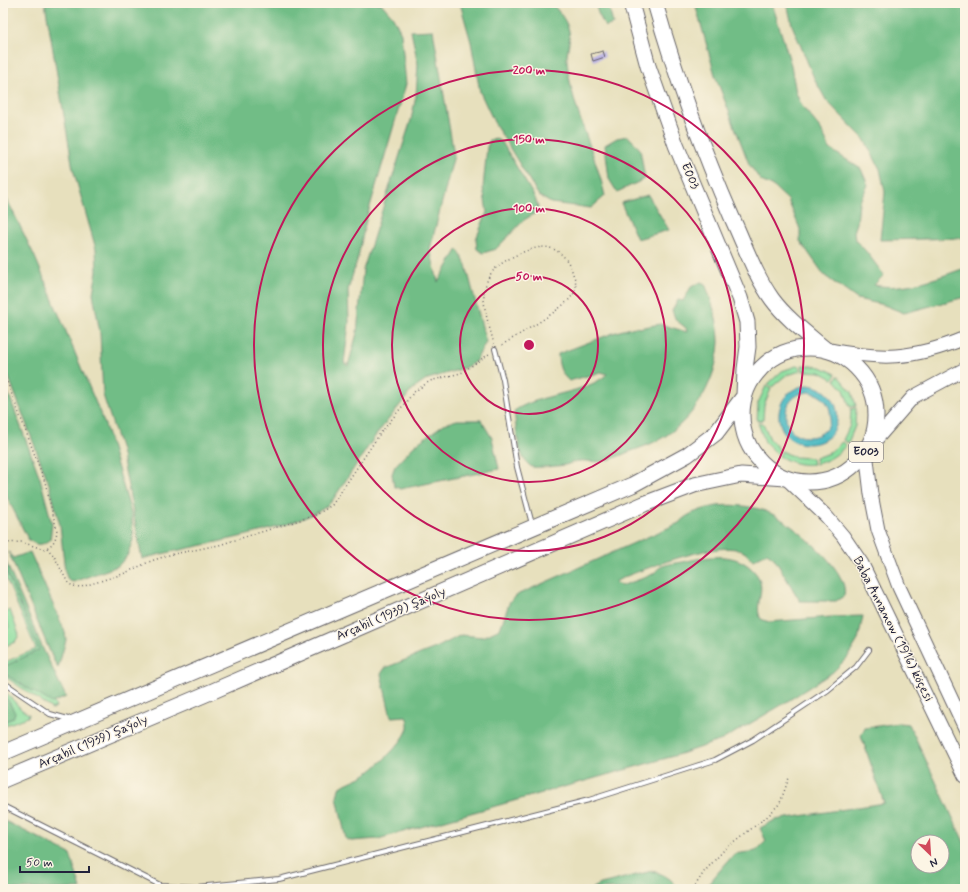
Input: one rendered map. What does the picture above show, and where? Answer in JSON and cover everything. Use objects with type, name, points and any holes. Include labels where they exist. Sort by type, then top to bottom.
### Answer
[{"type":"highway","name":"E003","points":[[631,3],[648,66],[669,124],[745,311],[748,347],[741,416],[745,436],[754,454],[768,469],[786,478],[804,482],[822,481],[834,477],[854,465],[866,451],[875,431],[877,410],[872,389],[861,371],[856,366],[845,357],[825,349],[804,347],[784,352],[766,362],[753,378],[744,396]]},
{"type":"highway","name":"E003","points":[[656,3],[671,58],[698,137],[750,259],[764,287],[780,309],[825,349]]},
{"type":"highway","name":"Arçabil (1939) şaýoly","points":[[3,753],[201,667],[632,485],[688,455],[716,433],[744,396]]},
{"type":"highway","name":"Arçabil (1939) şaýoly","points":[[3,780],[213,691],[644,504],[694,485],[741,475],[786,478]]},
{"type":"main road","points":[[825,349],[860,356],[895,357],[940,348],[965,338]]},
{"type":"main road","points":[[866,451],[913,397],[965,368]]},
{"type":"main road","name":"Baba Annanow (1916) köçesi","points":[[866,451],[871,494],[878,530],[899,587],[965,728]]},
{"type":"main road","name":"Baba Annanow (1916) köçesi","points":[[786,478],[826,516],[843,536],[862,564],[965,776]]},
{"type":"lane","points":[[495,349],[503,380],[517,467],[533,528]]},
{"type":"lane","points":[[3,806],[160,885],[197,887],[279,879],[589,800],[715,760],[753,740],[828,690],[856,667],[869,650]]},
{"type":"lane","points":[[3,682],[50,714],[78,721]]},
{"type":"path","points":[[47,548],[54,556],[68,583],[73,586],[81,587],[123,574],[151,561],[169,555],[219,545],[316,515],[332,505],[379,435],[414,392],[430,381],[461,373],[476,364],[495,349],[564,305],[574,295],[577,282],[571,267],[560,252],[549,247],[531,250],[504,261],[493,271],[487,280],[484,293],[485,307],[495,349]]},
{"type":"path","points":[[3,371],[45,482],[56,522],[56,538],[47,548],[43,549],[15,541],[3,543]]},
{"type":"path","points":[[694,889],[704,872],[724,850],[769,815],[780,803],[789,778]]},
{"type":"green space","points":[[45,3],[381,3],[393,17],[401,33],[406,84],[366,220],[358,257],[348,290],[349,323],[344,363],[348,366],[357,333],[363,270],[411,120],[416,96],[418,64],[411,31],[433,30],[454,155],[430,249],[438,282],[458,249],[466,265],[486,342],[475,362],[464,368],[428,379],[412,390],[376,435],[332,501],[319,511],[298,520],[243,536],[142,559],[121,450],[103,395],[100,333],[93,293],[97,271],[96,249],[73,169]]},
{"type":"green space","points":[[460,3],[551,3],[559,12],[569,31],[567,61],[573,95],[601,179],[605,196],[591,208],[551,203],[539,196],[494,122],[480,92],[471,42]]},
{"type":"green space","points":[[595,3],[608,3],[613,24],[605,27]]},
{"type":"green space","points":[[695,3],[772,3],[791,65],[796,93],[802,106],[820,128],[830,149],[861,169],[868,185],[859,203],[857,223],[854,232],[855,240],[865,250],[884,275],[874,285],[908,285],[965,268],[965,297],[904,313],[884,305],[857,299],[825,276],[800,241],[800,229],[788,200],[774,187],[761,181],[749,164],[715,75]]},
{"type":"green space","points":[[787,3],[965,3],[965,238],[880,240],[885,192],[880,169],[864,139],[826,100],[814,78],[792,25]]},
{"type":"green space","points":[[628,136],[640,149],[645,179],[617,192],[609,179],[605,145],[617,138]]},
{"type":"green space","points":[[496,139],[502,142],[535,198],[538,207],[537,212],[524,220],[496,249],[483,253],[477,249],[476,239],[487,212],[483,188],[487,147],[490,140]]},
{"type":"green space","points":[[3,191],[35,257],[105,425],[132,516],[133,540],[127,556],[118,566],[73,582],[68,580],[65,572],[60,525],[49,484],[3,362]]},
{"type":"green space","points":[[648,195],[669,230],[637,239],[621,203]]},
{"type":"green space","points":[[701,282],[705,284],[713,305],[718,327],[719,342],[710,382],[704,394],[688,417],[678,427],[662,438],[609,460],[600,462],[577,461],[565,465],[537,467],[532,467],[527,463],[520,450],[518,442],[514,411],[537,400],[588,386],[607,374],[601,372],[569,381],[560,369],[558,354],[616,332],[635,327],[639,328],[660,324],[687,332],[686,328],[676,320],[672,311],[678,300],[683,301],[691,287]]},
{"type":"green space","points":[[799,365],[800,371],[785,376],[772,387],[768,384],[782,371]]},
{"type":"green space","points":[[802,365],[821,367],[836,374],[833,379],[820,372],[803,371]]},
{"type":"green space","points":[[838,376],[852,392],[856,406],[850,407],[844,390],[835,380]]},
{"type":"green space","points":[[3,379],[40,478],[52,524],[50,540],[41,544],[36,544],[28,539],[3,489]]},
{"type":"green space","points":[[766,386],[771,389],[764,405],[763,420],[757,421],[758,403]]},
{"type":"green space","points":[[856,408],[855,426],[848,443],[843,440],[850,425],[851,409]]},
{"type":"green space","points":[[457,420],[481,420],[492,438],[499,469],[400,489],[394,486],[392,474],[395,466],[415,445],[444,424]]},
{"type":"green space","points":[[758,423],[763,423],[770,439],[780,450],[777,454],[765,442]]},
{"type":"green space","points":[[842,442],[846,445],[840,452],[825,461],[816,464],[815,458],[829,453]]},
{"type":"green space","points":[[782,451],[794,457],[812,458],[813,464],[800,464],[787,460],[779,456]]},
{"type":"green space","points":[[731,505],[752,507],[766,511],[781,519],[806,538],[830,562],[839,574],[844,586],[844,596],[836,601],[800,601],[774,558],[767,553],[753,560],[744,552],[734,549],[703,551],[667,561],[624,577],[615,582],[621,586],[653,574],[658,568],[671,564],[713,557],[733,558],[750,567],[760,581],[761,592],[758,609],[761,619],[769,622],[863,616],[858,640],[847,658],[833,672],[780,706],[722,740],[674,756],[378,839],[351,841],[346,839],[337,797],[339,788],[365,774],[379,764],[400,741],[408,729],[406,716],[391,717],[381,674],[385,668],[438,647],[461,635],[483,637],[500,629],[510,601],[519,594],[679,523],[686,516],[717,506]]},
{"type":"green space","points":[[8,551],[13,558],[30,552],[65,632],[66,640],[58,668],[53,659]]},
{"type":"green space","points":[[3,555],[43,649],[66,697],[52,703],[3,673],[3,667],[39,650],[3,564]]},
{"type":"green space","points":[[3,564],[40,651],[3,667],[3,663],[36,649],[3,571]]},
{"type":"green space","points":[[10,610],[19,635],[15,642],[3,647],[3,630],[9,627],[3,613]]},
{"type":"green space","points":[[3,673],[54,702],[56,707],[52,709],[3,675]]},
{"type":"green space","points":[[3,689],[22,710],[29,714],[28,717],[3,726],[3,722],[13,718]]},
{"type":"green space","points":[[3,691],[15,713],[13,718],[3,722]]},
{"type":"green space","points":[[898,723],[909,724],[965,844],[965,889],[704,889],[734,854],[756,851],[766,841],[760,828],[775,820],[884,803],[861,735],[865,728]]},
{"type":"green space","points":[[3,820],[70,854],[81,889],[3,889]]},
{"type":"green space","points":[[652,871],[667,877],[678,889],[591,889],[601,884]]},
{"type":"water","points":[[808,385],[821,389],[830,396],[836,405],[838,416],[836,426],[831,435],[822,441],[810,444],[797,442],[787,436],[781,428],[779,417],[780,406],[786,397],[795,389]],"holes":[[[808,392],[818,395],[825,401],[829,408],[829,424],[825,431],[818,435],[808,437],[798,435],[787,424],[787,408],[791,400],[798,395]]]},
{"type":"building","points":[[603,51],[605,57],[593,61],[591,54]]}]
